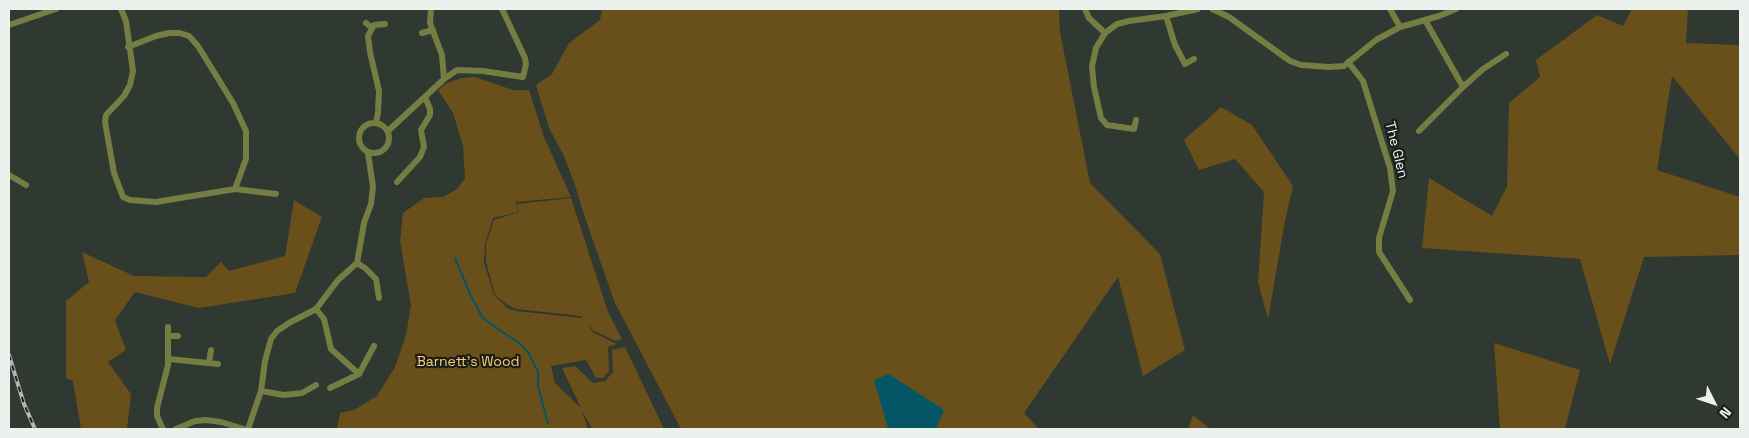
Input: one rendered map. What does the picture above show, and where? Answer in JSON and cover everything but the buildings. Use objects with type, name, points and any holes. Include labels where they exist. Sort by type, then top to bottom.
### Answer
[{"type":"street","points":[[9,26],[56,9]]},
{"type":"street","points":[[121,9],[126,21],[128,47],[133,71],[130,85],[124,96],[106,115],[105,122],[114,172],[122,196],[130,200],[156,202],[235,188],[276,194]]},
{"type":"street","points":[[431,9],[430,23],[442,54],[444,79]]},
{"type":"street","points":[[388,131],[444,79],[457,70],[483,71],[523,78],[525,58],[502,9]]},
{"type":"street","points":[[1085,9],[1089,18],[1105,33]]},
{"type":"street","points":[[1136,120],[1134,128],[1107,125],[1101,118],[1094,87],[1092,66],[1096,48],[1105,33],[1117,24],[1198,9]]},
{"type":"street","points":[[1212,9],[1229,17],[1290,61],[1329,67],[1344,66],[1376,40],[1400,27],[1455,9]]},
{"type":"street","points":[[1390,9],[1400,27]]},
{"type":"street","points":[[1166,16],[1175,45],[1185,64],[1194,59]]},
{"type":"street","points":[[1425,20],[1463,87]]},
{"type":"street","points":[[366,23],[372,28]]},
{"type":"street","points":[[376,123],[379,91],[368,36],[374,25],[385,24]]},
{"type":"street","points":[[422,33],[433,30]]},
{"type":"street","points":[[128,47],[162,35],[180,33],[188,36],[198,46],[233,103],[246,131],[246,159],[235,188]]},
{"type":"street","points":[[1419,131],[1483,69],[1506,54]]},
{"type":"street","name":"The Glen","points":[[1348,62],[1363,81],[1390,168],[1393,192],[1379,238],[1379,252],[1410,300]]},
{"type":"street","points":[[397,182],[420,158],[424,147],[421,130],[430,115],[430,109],[424,97]]},
{"type":"street","points":[[248,429],[261,391],[265,361],[271,339],[277,331],[289,323],[316,309],[338,280],[357,263],[364,223],[371,204],[373,187],[368,153],[361,146],[359,136],[360,132],[367,125],[376,123],[388,131],[390,140],[386,149],[378,154],[368,153]]},
{"type":"street","points":[[9,175],[26,185]]},
{"type":"street","points":[[357,263],[376,279],[379,298]]},
{"type":"street","points":[[316,309],[324,319],[331,349],[359,374]]},
{"type":"street","points":[[163,429],[157,416],[157,408],[169,359],[168,327]]},
{"type":"street","points":[[169,336],[178,336]]},
{"type":"street","points":[[330,388],[359,374],[374,346]]},
{"type":"street","points":[[209,363],[211,350]]},
{"type":"street","points":[[169,359],[218,364]]},
{"type":"street","points":[[261,391],[284,395],[302,393],[316,385]]},
{"type":"street","points":[[176,429],[195,421],[206,420],[244,429]]},
{"type":"green space","points":[[602,9],[1059,9],[1060,32],[1090,183],[1160,254],[1185,350],[1143,376],[1118,277],[1024,413],[1039,429],[681,429],[615,303],[575,185],[564,156],[549,128],[536,85],[552,74],[569,43],[600,20]]},
{"type":"green space","points":[[1632,9],[1688,9],[1686,43],[1740,45],[1740,159],[1672,76],[1657,170],[1740,197],[1740,255],[1644,257],[1610,364],[1580,259],[1422,248],[1429,178],[1492,216],[1507,186],[1509,103],[1540,77],[1536,60],[1597,15],[1623,26]]},
{"type":"green space","name":"Barnett's Wood","points":[[475,77],[513,90],[529,90],[544,137],[571,197],[516,202],[518,212],[493,218],[485,244],[484,263],[494,295],[509,309],[516,311],[582,318],[581,316],[516,309],[508,305],[495,295],[486,262],[486,244],[494,220],[519,212],[517,204],[571,198],[608,312],[622,339],[616,341],[594,331],[586,322],[594,333],[617,344],[608,347],[609,371],[603,378],[596,378],[586,360],[551,366],[555,383],[581,408],[562,368],[575,366],[593,383],[605,381],[613,372],[612,350],[625,347],[664,429],[592,429],[582,411],[588,429],[337,429],[340,413],[354,410],[377,396],[395,367],[406,335],[411,305],[400,241],[403,213],[424,198],[443,197],[457,189],[465,178],[463,146],[453,113],[438,90],[447,83],[462,78]]},
{"type":"green space","points":[[1221,107],[1252,125],[1293,186],[1268,319],[1258,282],[1264,192],[1235,159],[1199,170],[1184,140]]},
{"type":"green space","points":[[294,200],[322,217],[295,293],[199,308],[135,292],[115,320],[126,350],[108,362],[131,394],[127,429],[81,429],[73,381],[66,378],[66,301],[89,282],[82,252],[134,276],[206,277],[221,262],[229,271],[285,256]]},
{"type":"green space","points":[[1494,343],[1580,370],[1565,429],[1500,429]]},
{"type":"green space","points":[[1193,415],[1210,429],[1188,429]]},
{"type":"water","points":[[889,374],[944,410],[936,429],[888,428],[874,380]]},
{"type":"waterway","points":[[455,258],[482,317],[519,343],[528,352],[538,372],[538,386],[548,424]]},
{"type":"railway","points":[[9,355],[24,404],[35,429]]}]
